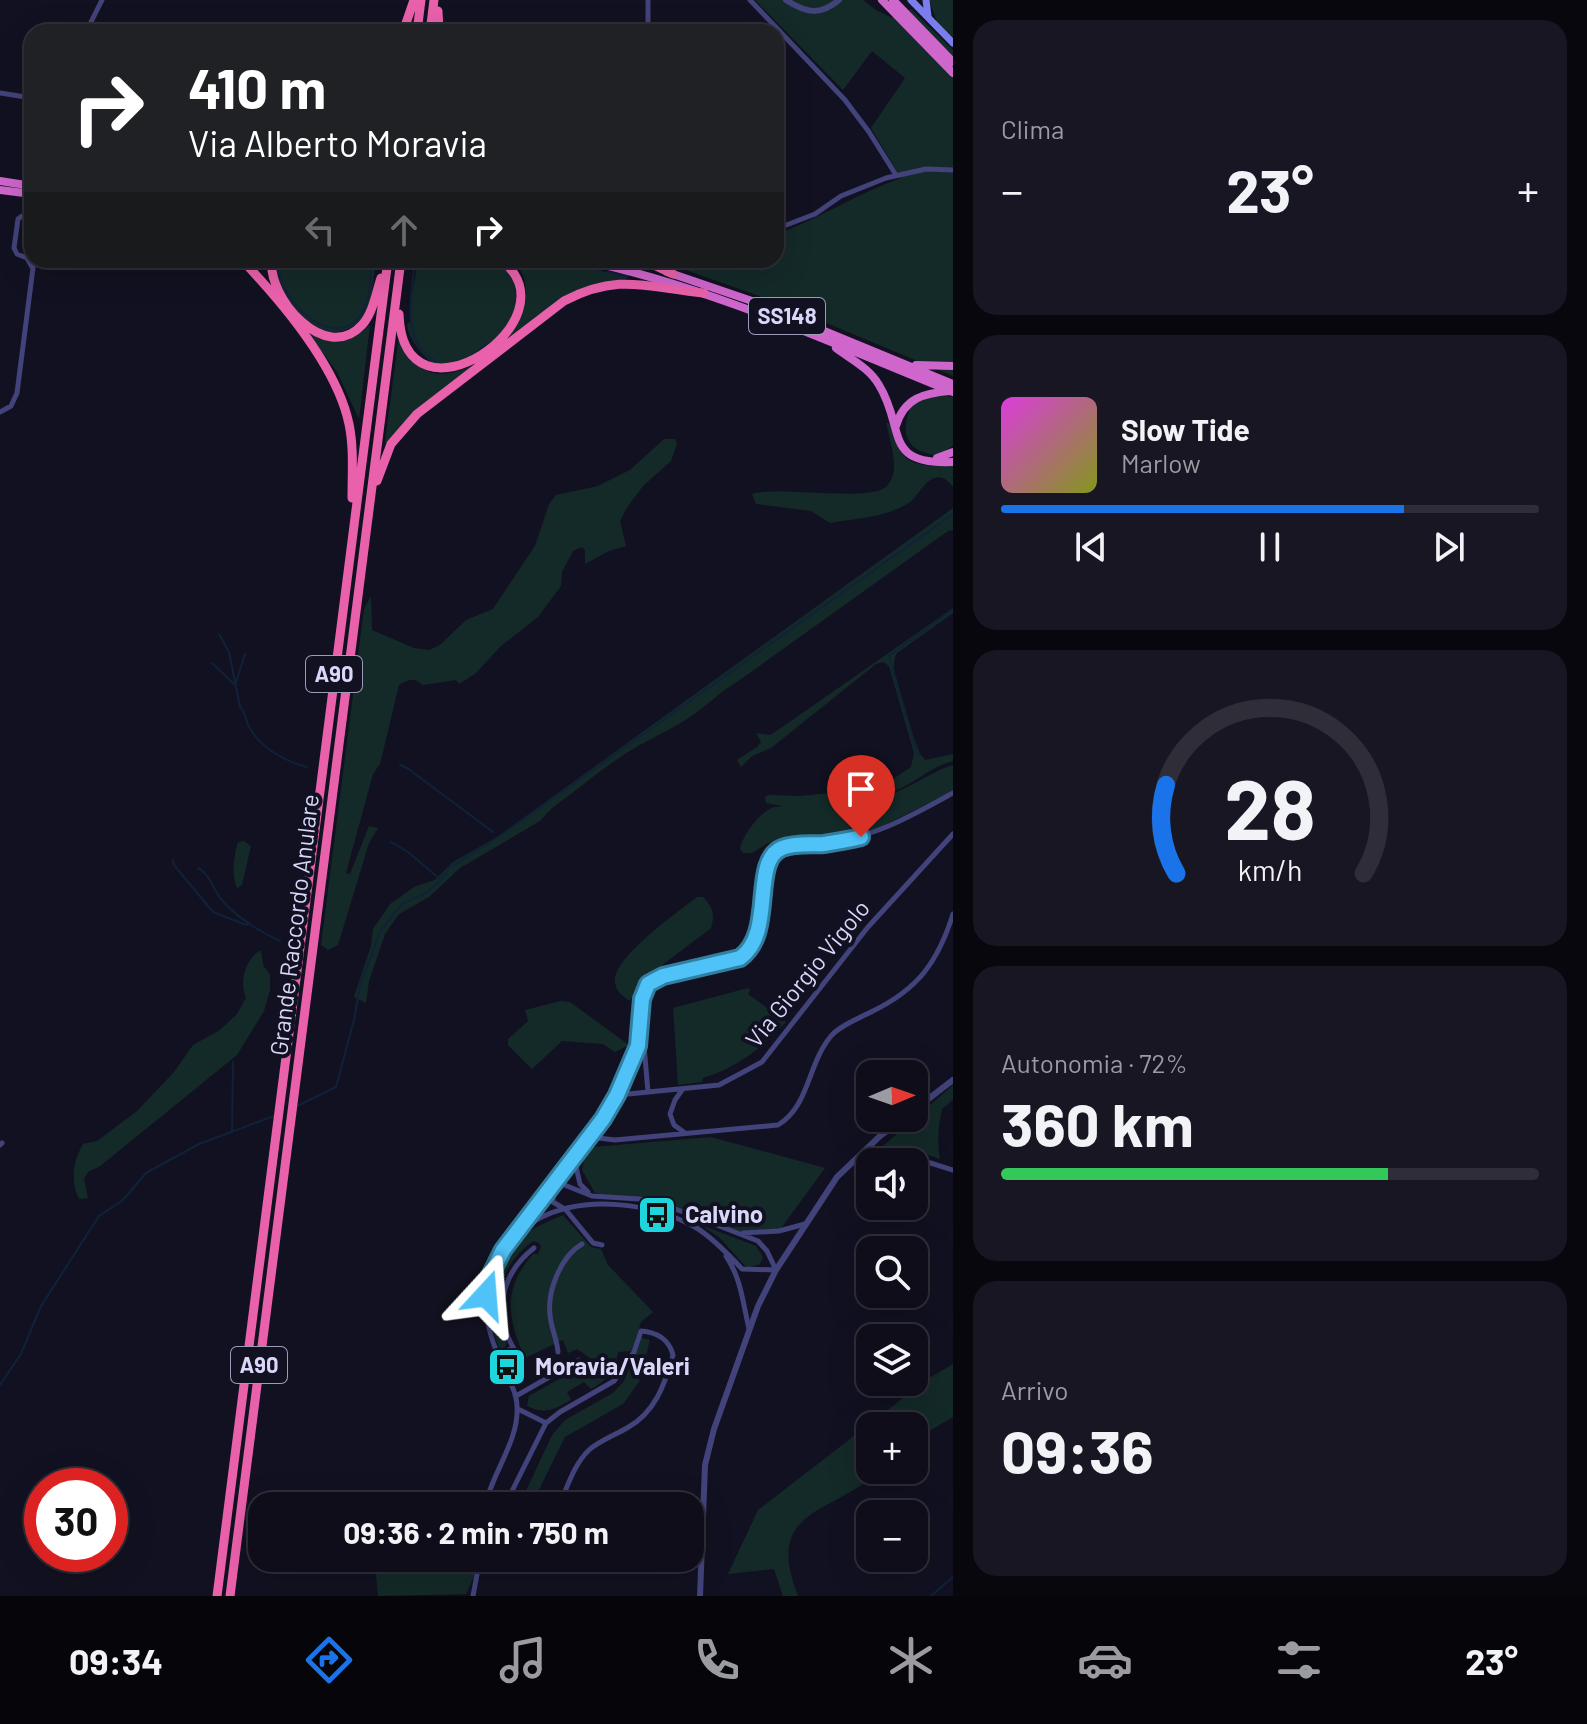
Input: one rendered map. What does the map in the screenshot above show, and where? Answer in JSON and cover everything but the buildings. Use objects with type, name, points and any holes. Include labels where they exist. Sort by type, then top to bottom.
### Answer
[{"type":"highway","points":[[406,24],[414,0]]},
{"type":"highway","points":[[418,24],[421,0]]},
{"type":"highway","points":[[432,24],[436,0]]},
{"type":"highway","points":[[436,0],[438,24]]},
{"type":"highway","points":[[882,0],[953,73]]},
{"type":"highway","points":[[893,0],[953,62]]},
{"type":"highway","points":[[0,182],[24,185]]},
{"type":"highway","points":[[0,192],[24,194]]},
{"type":"highway","points":[[248,268],[323,362],[340,393],[352,444],[352,539]]},
{"type":"highway","points":[[273,268],[274,282],[301,321],[313,332],[334,337],[353,332],[365,321],[385,268]]},
{"type":"highway","name":"Grande Raccordo Anulare","points":[[217,1596],[387,268]]},
{"type":"highway","name":"Grande Raccordo Anulare","points":[[230,1596],[400,268]]},
{"type":"highway","points":[[397,286],[400,327],[409,351],[435,368],[457,368],[491,346],[517,317],[520,286],[510,268]]},
{"type":"highway","name":"SS148","points":[[619,268],[704,293],[953,389]]},
{"type":"highway","name":"SS148","points":[[652,268],[735,295],[899,362],[953,389]]},
{"type":"highway","points":[[660,268],[673,274]]},
{"type":"highway","points":[[365,539],[379,474],[397,436],[425,406],[545,313],[577,295],[613,284],[653,284],[704,293]]},
{"type":"highway","points":[[826,341],[859,364],[875,380],[888,403],[895,430],[905,451],[929,461],[953,462]]},
{"type":"highway","points":[[899,362],[929,367],[953,366]]},
{"type":"highway","points":[[895,430],[902,410],[911,401],[924,394],[953,389]]},
{"type":"highway","points":[[929,461],[953,452]]},
{"type":"main road","points":[[876,0],[895,14]]},
{"type":"main road","points":[[911,0],[953,43]]},
{"type":"main road","points":[[926,0],[929,18]]},
{"type":"street","points":[[90,24],[102,0]]},
{"type":"street","points":[[648,0],[648,24]]},
{"type":"street","points":[[750,0],[773,24]]},
{"type":"street","points":[[786,0],[803,10],[815,12],[826,10],[839,0]]},
{"type":"street","points":[[784,36],[845,100],[896,175]]},
{"type":"street","points":[[0,93],[24,97]]},
{"type":"street","points":[[784,226],[815,214],[841,196],[896,175],[928,169],[953,170]]},
{"type":"street","points":[[24,216],[18,219],[14,248],[17,254],[24,257]]},
{"type":"street","points":[[0,412],[12,404],[17,393],[32,268]]},
{"type":"street","points":[[648,1092],[642,999],[652,980],[740,958],[750,951],[757,938],[767,862],[778,849],[875,833],[953,793]]},
{"type":"street","name":"Via Giorgio Vigolo","points":[[617,1095],[719,1085],[762,1062],[868,927],[953,834]]},
{"type":"street","points":[[589,1137],[615,1140],[771,1126],[792,1116],[820,1051],[833,1033],[889,1003],[925,975],[953,914]]},
{"type":"street","points":[[490,1492],[512,1436],[518,1409],[516,1396],[497,1355],[485,1317],[491,1274],[511,1241],[617,1095],[638,1046],[642,1022]]},
{"type":"street","points":[[928,1099],[953,1080]]},
{"type":"street","points":[[682,1090],[670,1114],[674,1125],[686,1134]]},
{"type":"street","points":[[700,1596],[705,1465],[714,1429],[749,1329],[776,1270],[828,1188],[851,1162],[887,1132]]},
{"type":"street","points":[[851,1162],[862,1164],[902,1154],[953,1170]]},
{"type":"street","points":[[574,1157],[580,1184],[592,1196]]},
{"type":"street","points":[[553,1187],[562,1184],[592,1196],[639,1199],[665,1205],[741,1233],[758,1241],[776,1270]]},
{"type":"street","points":[[553,1187],[553,1202],[566,1210],[593,1243],[602,1245]]},
{"type":"street","points":[[511,1241],[538,1219],[566,1210],[602,1206],[652,1209],[699,1229],[742,1269],[776,1270]]},
{"type":"street","points":[[741,1233],[779,1231],[805,1224]]},
{"type":"street","points":[[558,1352],[549,1311],[553,1284],[571,1251],[582,1244]]},
{"type":"street","points":[[520,1358],[513,1348],[502,1305],[506,1282],[519,1260],[534,1248]]},
{"type":"street","points":[[721,1248],[735,1269],[749,1329]]},
{"type":"street","points":[[512,1492],[546,1423],[614,1381],[634,1352],[641,1331],[658,1335],[672,1348],[673,1355],[661,1390],[647,1413],[631,1426],[590,1449],[580,1461],[566,1492]]},
{"type":"street","points":[[497,1355],[513,1348]]},
{"type":"street","points":[[516,1396],[579,1360]]},
{"type":"street","points":[[518,1409],[546,1423]]},
{"type":"street","points":[[473,1596],[477,1572]]},
{"type":"green space","points":[[755,0],[863,0],[892,18],[911,9],[953,50],[953,376],[779,303],[681,268],[784,268],[784,231],[901,178],[871,128],[905,78],[872,51],[843,90],[784,30],[784,24],[778,24]]},
{"type":"green space","points":[[929,0],[953,0],[953,37],[937,22]]},
{"type":"green space","points":[[277,268],[375,268],[368,309],[360,321],[347,330],[331,332],[316,329],[293,306],[279,285]]},
{"type":"green space","points":[[417,268],[504,268],[514,280],[515,315],[503,333],[466,362],[435,365],[421,352],[407,324],[410,322]]},
{"type":"green space","points":[[588,268],[628,277],[601,283],[506,339],[518,321],[525,300],[526,289],[520,269]]},
{"type":"green space","points":[[370,325],[359,419],[337,372],[304,328],[337,340],[352,338]]},
{"type":"green space","points":[[399,335],[412,358],[427,371],[446,374],[472,366],[387,445],[385,442]]},
{"type":"green space","points":[[934,395],[953,397],[953,446],[938,455],[911,444],[906,431],[913,403]]},
{"type":"green space","points":[[886,422],[891,425],[904,456],[911,461],[953,465],[953,487],[944,478],[938,477],[926,483],[910,502],[901,507],[881,514],[830,523],[811,511],[756,504],[752,494],[843,494],[886,487],[894,465]]},
{"type":"green space","points":[[664,439],[675,439],[677,444],[671,461],[643,486],[620,521],[626,546],[585,564],[585,550],[582,547],[573,551],[562,572],[561,586],[538,617],[501,646],[475,674],[459,684],[456,680],[423,685],[411,680],[399,685],[380,764],[373,774],[346,873],[350,874],[369,826],[378,828],[369,843],[338,945],[328,950],[321,945],[364,609],[371,596],[372,630],[414,648],[429,650],[440,645],[466,620],[493,609],[535,546],[549,504],[556,495],[598,486],[630,470]]},
{"type":"green space","points":[[953,508],[953,530],[690,717],[616,760],[552,808],[540,821],[460,868],[429,897],[399,914],[385,934],[369,981],[366,1003],[354,997],[371,946],[373,929],[390,904],[414,887],[435,880],[453,862],[497,837]]},
{"type":"green space","points":[[953,608],[953,613],[897,653],[894,661],[897,687],[920,754],[925,760],[953,754],[953,761],[892,792],[853,795],[876,799],[889,795],[953,765],[953,791],[864,835],[787,838],[768,843],[752,853],[743,853],[741,844],[755,822],[770,809],[782,806],[766,803],[765,797],[768,795],[800,796],[872,789],[881,787],[911,767],[914,753],[889,666],[883,662],[876,664],[771,748],[752,756],[741,767],[737,760],[761,742],[756,733],[770,735],[778,730]]},
{"type":"green space","points":[[244,841],[251,846],[242,885],[237,888],[234,859],[238,842]]},
{"type":"green space","points":[[697,897],[703,897],[711,908],[711,928],[644,979],[630,1001],[618,991],[615,982],[624,961],[648,936]]},
{"type":"green space","points":[[261,950],[263,965],[270,975],[270,990],[264,1011],[237,1055],[99,1167],[89,1171],[84,1179],[88,1198],[79,1199],[74,1185],[74,1171],[83,1144],[97,1141],[137,1111],[174,1072],[193,1045],[220,1030],[237,1014],[246,998],[243,985],[245,971],[251,959]]},
{"type":"green space","points":[[748,988],[748,994],[786,1022],[738,1063],[703,1078],[702,1082],[678,1085],[673,1008]]},
{"type":"green space","points":[[561,1001],[570,1002],[629,1045],[615,1052],[603,1044],[562,1041],[532,1069],[508,1045],[508,1039],[528,1021],[525,1010]]},
{"type":"green space","points":[[953,1085],[953,1100],[942,1109],[938,1140],[940,1159],[928,1155],[928,1148],[881,1148],[899,1132],[928,1132],[928,1107]]},
{"type":"green space","points":[[711,1137],[825,1168],[779,1231],[732,1231],[665,1205],[595,1193],[582,1170],[585,1154],[593,1147]]},
{"type":"green space","points":[[563,1215],[591,1247],[601,1249],[608,1265],[653,1312],[641,1322],[632,1351],[618,1352],[612,1369],[602,1382],[591,1389],[584,1382],[567,1392],[571,1400],[555,1408],[540,1410],[527,1406],[529,1396],[593,1360],[577,1349],[568,1353],[563,1340],[525,1358],[511,1317],[512,1292],[523,1267],[533,1254],[538,1254],[539,1243],[533,1241],[521,1251],[505,1274],[499,1301],[507,1343],[504,1349],[499,1347],[493,1332],[490,1300],[498,1269],[516,1243],[532,1229]]},
{"type":"green space","points":[[701,1225],[756,1246],[763,1257],[760,1264],[747,1268],[719,1237]]},
{"type":"green space","points":[[640,1337],[650,1340],[639,1382],[623,1404],[565,1437],[538,1492],[526,1492],[552,1435],[565,1420],[613,1393],[624,1381]]},
{"type":"green space","points":[[953,1364],[953,1417],[928,1432],[928,1412],[885,1412],[906,1396],[928,1396],[929,1378]]},
{"type":"green space","points":[[856,1434],[856,1484],[863,1484],[808,1517],[796,1529],[789,1545],[789,1567],[798,1596],[783,1596],[774,1569],[728,1574],[758,1510]]},
{"type":"green space","points":[[376,1572],[474,1572],[466,1594],[378,1596]]},
{"type":"waterway","points":[[279,268],[286,291],[297,306],[311,319],[326,326],[342,328],[355,321],[366,304],[370,268]]},
{"type":"waterway","points":[[414,268],[411,303],[413,330],[424,353],[435,361]]},
{"type":"waterway","points":[[607,272],[628,276]]},
{"type":"waterway","points":[[474,354],[488,343]]},
{"type":"waterway","points":[[295,1107],[336,1087],[360,986],[380,932],[402,904],[426,893],[449,868],[500,836],[953,514]]},
{"type":"waterway","points":[[918,756],[889,656],[953,609]]},
{"type":"waterway","points":[[219,634],[229,652],[240,707],[253,733],[273,752],[307,767]]},
{"type":"waterway","points":[[212,663],[235,685],[245,654]]},
{"type":"waterway","points":[[400,765],[493,832]]},
{"type":"waterway","points":[[391,842],[441,880]]},
{"type":"waterway","points":[[173,860],[213,912],[246,925],[249,923]]},
{"type":"waterway","points":[[198,868],[234,912],[280,941]]},
{"type":"waterway","points":[[232,1132],[233,1062]]},
{"type":"waterway","points":[[0,1385],[21,1354],[41,1306],[99,1216],[123,1200],[146,1173],[199,1144],[274,1116]]},
{"type":"waterway","points":[[931,1596],[953,1577]]},
{"type":"place","name":"Calvino","points":[[657,1215]]},
{"type":"place","name":"Moravia/Valeri","points":[[507,1367]]},
{"type":"route","points":[[486,1295],[491,1274],[503,1250],[562,1175],[617,1095],[638,1046],[642,999],[648,984],[663,976],[740,958],[750,951],[757,938],[767,862],[778,849],[861,837]]}]
